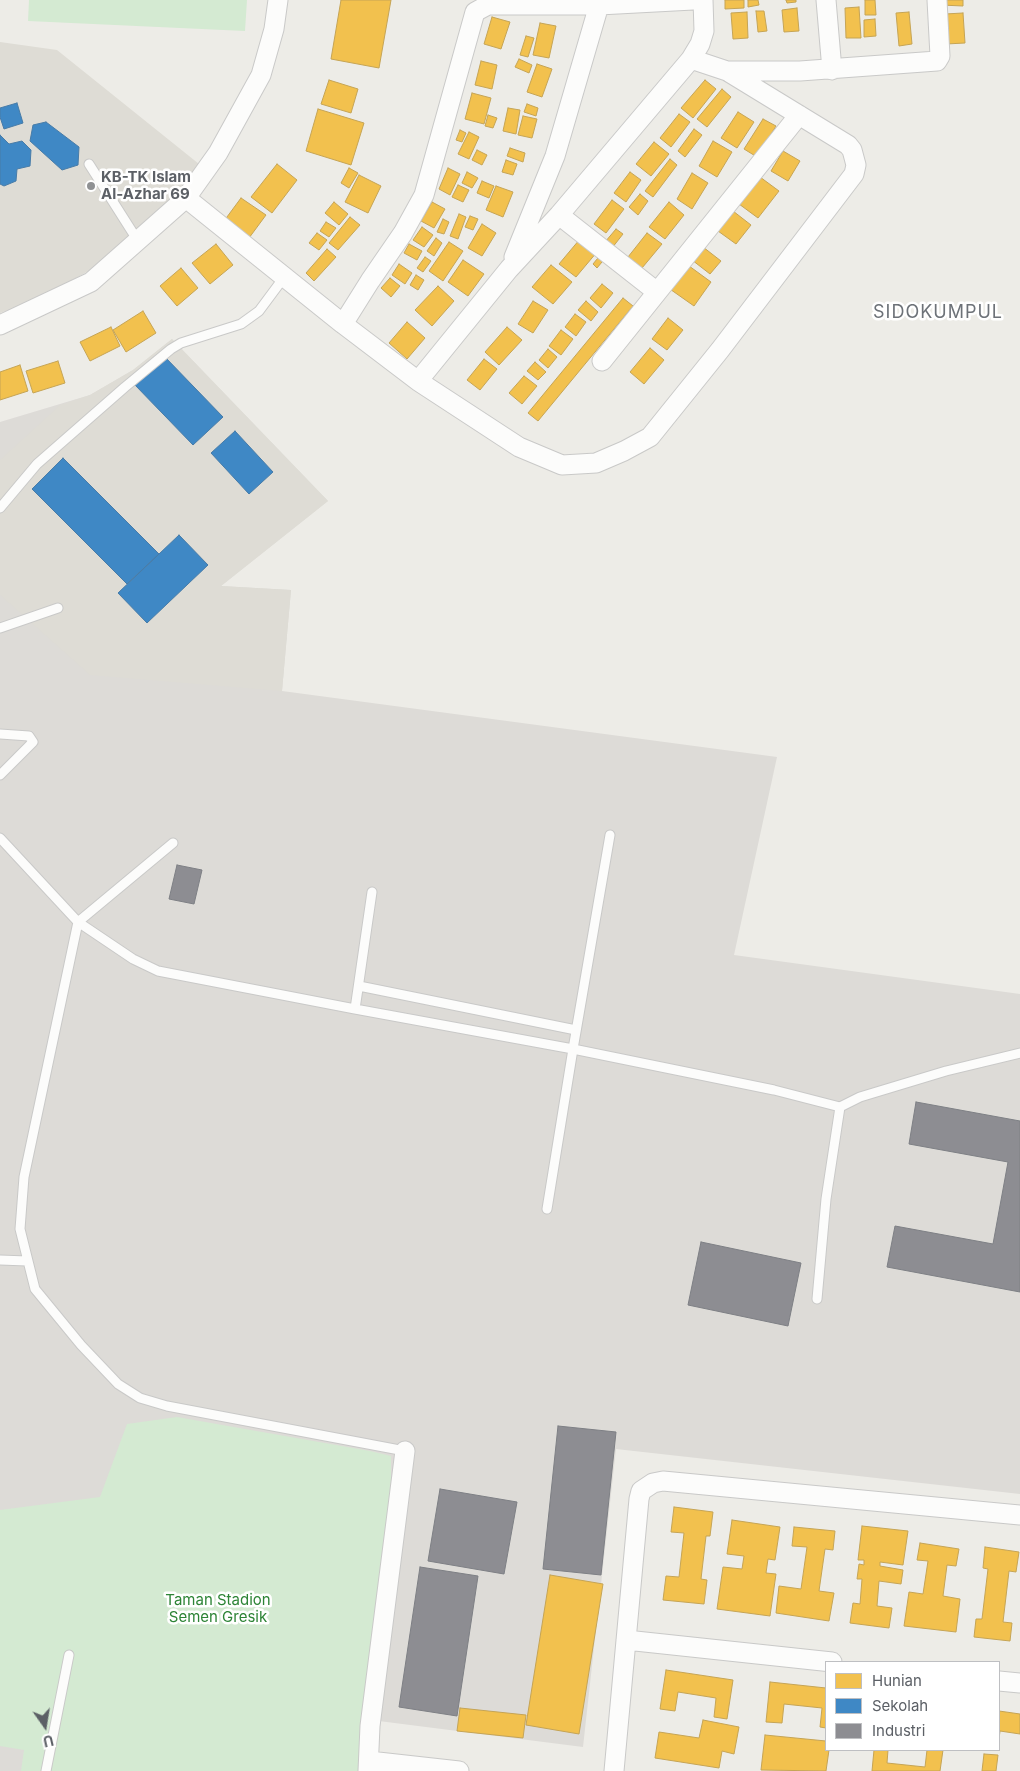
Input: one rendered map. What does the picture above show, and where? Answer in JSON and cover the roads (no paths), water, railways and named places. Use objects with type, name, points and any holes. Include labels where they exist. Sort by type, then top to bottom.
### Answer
[{"type":"street","points":[[0,325],[91,282],[186,198],[218,153],[261,75],[274,29],[278,0]]},
{"type":"street","points":[[343,324],[370,281],[404,233],[424,195],[475,12],[488,5],[599,5],[693,0]]},
{"type":"street","points":[[418,381],[509,269],[559,215],[692,59],[704,31],[703,0]]},
{"type":"street","points":[[826,0],[832,70]]},
{"type":"street","points":[[728,71],[832,70],[937,61],[940,56],[938,0]]},
{"type":"street","points":[[509,269],[555,156],[599,5]]},
{"type":"street","points":[[186,198],[343,324],[418,381],[519,447],[562,464],[596,463],[624,452],[650,437],[720,350],[854,174],[856,165],[852,150],[848,145],[728,71],[692,59]]},
{"type":"street","points":[[602,361],[798,115]]},
{"type":"street","points":[[559,215],[657,292]]},
{"type":"street","points":[[405,1451],[370,1726],[369,1766],[459,1771]]},
{"type":"street","points":[[614,1771],[639,1499],[642,1491],[653,1483],[663,1482],[1020,1515]]},
{"type":"street","points":[[626,1640],[825,1661]]},
{"type":"street","points":[[1000,1681],[1020,1683]]},
{"type":"lane","points":[[89,164],[138,241]]},
{"type":"lane","points":[[0,508],[38,464],[132,380],[181,343],[241,324],[260,311],[285,276]]},
{"type":"lane","points":[[0,628],[58,608]]},
{"type":"lane","points":[[0,734],[29,736],[33,742],[0,775]]},
{"type":"lane","points":[[547,1208],[610,835]]},
{"type":"lane","points":[[0,838],[78,922],[133,959],[158,971],[573,1049],[774,1090],[840,1107],[860,1097],[946,1070],[1020,1053]]},
{"type":"lane","points":[[173,843],[78,922],[24,1177],[20,1229],[35,1289],[64,1325],[118,1384],[140,1398],[167,1406],[405,1451]]},
{"type":"lane","points":[[355,1009],[372,892]]},
{"type":"lane","points":[[358,986],[576,1030]]},
{"type":"lane","points":[[817,1299],[826,1199],[840,1107]]},
{"type":"lane","points":[[0,1260],[27,1260]]},
{"type":"lane","points":[[46,1771],[69,1655]]},
{"type":"place","name":"KB-TK Islam Al-Azhar 69","points":[[91,186]]},
{"type":"district","name":"SIDOKUMPUL","points":[[938,313]]},
{"type":"park label","name":"Taman Stadion Semen Gresik","points":[[218,1608]]}]
